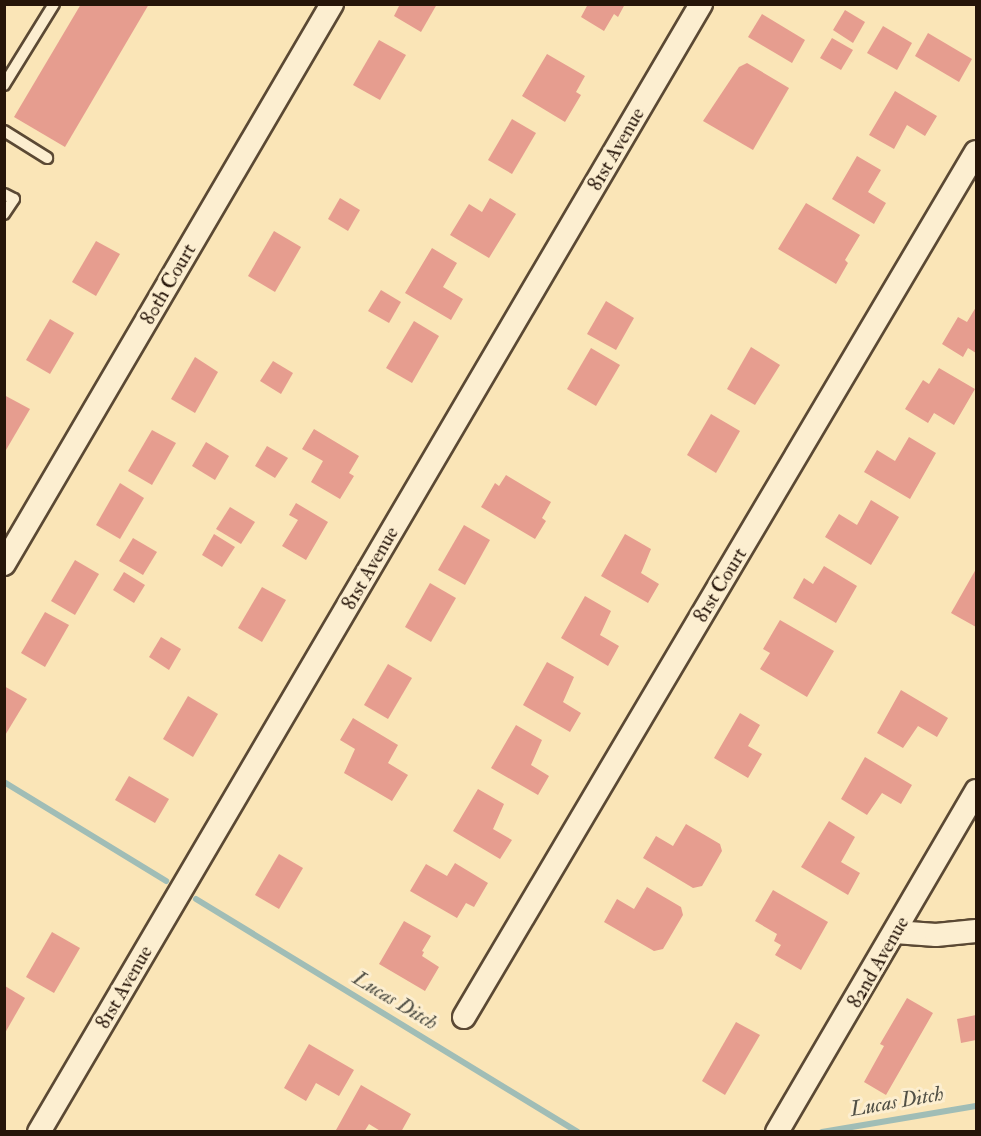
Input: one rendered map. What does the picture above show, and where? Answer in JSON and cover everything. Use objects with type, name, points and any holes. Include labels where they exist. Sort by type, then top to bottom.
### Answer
[{"type":"street","name":"80th Court","points":[[4,564],[332,4]]},
{"type":"street","name":"81st Avenue","points":[[39,1131],[701,4]]},
{"type":"street","name":"81st Court","points":[[464,1017],[976,152]]},
{"type":"street","name":"82nd Avenue","points":[[777,1131],[976,791]]},
{"type":"street","points":[[895,932],[936,935],[976,931]]},
{"type":"lane","points":[[4,85],[54,4]]},
{"type":"lane","points":[[4,131],[47,158]]},
{"type":"lane","points":[[4,194],[14,199],[4,214]]},
{"type":"building","points":[[81,4],[149,4],[65,147],[14,117]]},
{"type":"building","points":[[400,4],[437,4],[421,32],[394,16]]},
{"type":"building","points":[[588,4],[625,4],[618,17],[614,14],[604,31],[581,17]]},
{"type":"building","points":[[845,10],[865,22],[853,43],[833,30]]},
{"type":"building","points":[[762,14],[805,40],[792,63],[748,37]]},
{"type":"building","points":[[883,26],[912,43],[897,70],[867,53]]},
{"type":"building","points":[[928,33],[972,59],[959,82],[915,56]]},
{"type":"building","points":[[832,38],[853,50],[841,70],[820,58]]},
{"type":"building","points":[[379,40],[406,55],[380,100],[353,85]]},
{"type":"building","points":[[547,54],[585,76],[576,92],[581,95],[565,122],[522,96]]},
{"type":"building","points":[[747,63],[789,88],[753,150],[703,121],[739,67]]},
{"type":"building","points":[[895,91],[937,116],[925,136],[907,125],[894,149],[869,135]]},
{"type":"building","points":[[512,119],[536,133],[512,174],[488,160]]},
{"type":"building","points":[[857,156],[881,170],[868,192],[886,203],[874,224],[832,199]]},
{"type":"building","points":[[340,198],[360,210],[348,231],[328,219]]},
{"type":"building","points":[[490,198],[516,214],[489,258],[450,235],[469,204],[482,212]]},
{"type":"building","points":[[806,203],[860,235],[845,260],[848,263],[836,284],[778,249]]},
{"type":"building","points":[[274,231],[301,247],[275,292],[248,276]]},
{"type":"building","points":[[96,241],[120,254],[96,296],[72,282]]},
{"type":"building","points":[[432,248],[457,263],[443,287],[463,299],[451,320],[405,293]]},
{"type":"building","points":[[381,290],[401,302],[389,323],[368,311]]},
{"type":"building","points":[[606,301],[634,318],[616,350],[587,334]]},
{"type":"building","points":[[976,307],[976,353],[968,348],[963,357],[942,344],[958,317],[967,322]]},
{"type":"building","points":[[50,319],[74,333],[50,374],[26,360]]},
{"type":"building","points":[[414,321],[439,336],[412,383],[386,368]]},
{"type":"building","points":[[751,347],[780,365],[755,405],[727,389]]},
{"type":"building","points":[[591,348],[620,365],[596,406],[567,389]]},
{"type":"building","points":[[195,357],[218,372],[195,413],[171,399]]},
{"type":"building","points":[[273,361],[293,373],[281,394],[260,381]]},
{"type":"building","points":[[939,368],[975,389],[954,425],[934,413],[928,423],[905,409],[923,380],[929,384]]},
{"type":"building","points":[[4,395],[30,409],[6,450],[4,450]]},
{"type":"building","points":[[711,414],[740,431],[716,473],[687,455]]},
{"type":"building","points":[[314,429],[359,456],[349,473],[354,476],[340,499],[311,482],[323,461],[302,449]]},
{"type":"building","points":[[152,430],[176,443],[152,485],[128,471]]},
{"type":"building","points":[[909,437],[936,453],[910,499],[864,472],[877,450],[895,461]]},
{"type":"building","points":[[206,442],[229,456],[215,480],[192,466]]},
{"type":"building","points":[[267,446],[288,458],[275,478],[255,466]]},
{"type":"building","points":[[506,475],[551,502],[542,518],[546,521],[535,539],[481,507],[495,483],[499,486]]},
{"type":"building","points":[[120,483],[144,498],[120,539],[96,525]]},
{"type":"building","points":[[871,500],[899,517],[871,565],[825,537],[839,514],[857,525]]},
{"type":"building","points":[[296,503],[328,522],[306,560],[282,546],[298,520],[289,515]]},
{"type":"building","points":[[230,507],[255,522],[241,544],[216,529]]},
{"type":"building","points":[[464,525],[490,540],[465,585],[438,570]]},
{"type":"building","points":[[214,534],[235,547],[222,567],[202,555]]},
{"type":"building","points":[[625,534],[651,549],[641,573],[659,584],[648,603],[601,576]]},
{"type":"building","points":[[133,538],[157,552],[143,575],[119,561]]},
{"type":"building","points":[[75,560],[99,574],[75,615],[51,601]]},
{"type":"building","points":[[824,566],[857,586],[836,623],[793,598],[804,578],[813,584]]},
{"type":"building","points":[[976,569],[976,627],[951,613]]},
{"type":"building","points":[[124,572],[145,585],[134,603],[113,590]]},
{"type":"building","points":[[430,583],[456,598],[431,642],[405,627]]},
{"type":"building","points":[[262,587],[286,600],[262,642],[238,628]]},
{"type":"building","points":[[585,596],[611,611],[600,635],[619,646],[608,666],[561,638]]},
{"type":"building","points":[[45,612],[69,625],[45,667],[21,653]]},
{"type":"building","points":[[780,620],[834,651],[807,697],[760,669],[770,653],[763,649]]},
{"type":"building","points":[[161,637],[181,649],[169,670],[149,657]]},
{"type":"building","points":[[547,662],[574,677],[563,702],[581,713],[570,732],[523,705]]},
{"type":"building","points":[[388,664],[412,678],[388,719],[364,705]]},
{"type":"building","points":[[4,686],[27,699],[4,737]]},
{"type":"building","points":[[901,690],[948,718],[937,737],[918,726],[903,748],[877,733]]},
{"type":"building","points":[[188,696],[218,714],[193,757],[163,739]]},
{"type":"building","points":[[740,713],[760,725],[748,746],[762,754],[748,778],[714,758]]},
{"type":"building","points":[[353,718],[398,745],[388,763],[408,775],[392,801],[344,773],[355,749],[340,740]]},
{"type":"building","points":[[516,725],[542,740],[531,765],[549,776],[538,795],[491,768]]},
{"type":"building","points":[[865,757],[912,785],[901,804],[882,793],[867,815],[841,799]]},
{"type":"building","points":[[129,776],[169,799],[155,823],[115,800]]},
{"type":"building","points":[[478,789],[504,804],[493,829],[512,840],[500,859],[453,831]]},
{"type":"building","points":[[829,821],[855,837],[841,862],[860,873],[848,895],[801,867]]},
{"type":"building","points":[[686,824],[720,844],[722,851],[702,886],[693,888],[643,858],[656,836],[673,846]]},
{"type":"building","points":[[279,854],[303,868],[279,909],[255,895]]},
{"type":"building","points":[[455,863],[488,883],[474,907],[466,903],[457,918],[410,891],[426,864],[447,876]]},
{"type":"building","points":[[647,887],[681,907],[683,915],[663,949],[654,951],[604,922],[617,899],[634,909]]},
{"type":"building","points":[[773,890],[828,922],[801,970],[775,955],[781,945],[774,941],[777,934],[755,921]]},
{"type":"building","points":[[404,921],[431,936],[422,951],[424,952],[422,956],[439,967],[425,991],[379,964]]},
{"type":"building","points":[[52,932],[80,948],[54,993],[26,977]]},
{"type":"building","points":[[5,986],[25,998],[5,1033]]},
{"type":"building","points":[[907,998],[933,1013],[886,1095],[864,1082],[884,1046],[880,1044]]},
{"type":"building","points":[[976,1015],[976,1040],[961,1043],[957,1019]]},
{"type":"building","points":[[736,1022],[760,1035],[725,1095],[702,1081]]},
{"type":"building","points":[[309,1044],[354,1070],[339,1096],[316,1083],[306,1101],[284,1088]]},
{"type":"building","points":[[361,1085],[411,1114],[401,1132],[382,1132],[369,1124],[364,1132],[336,1130]]},
{"type":"waterway","name":"Lucas Ditch","points":[[4,782],[166,881]]},
{"type":"waterway","name":"Lucas Ditch","points":[[196,899],[577,1132]]},
{"type":"waterway","name":"Lucas Ditch","points":[[822,1132],[976,1106]]}]
